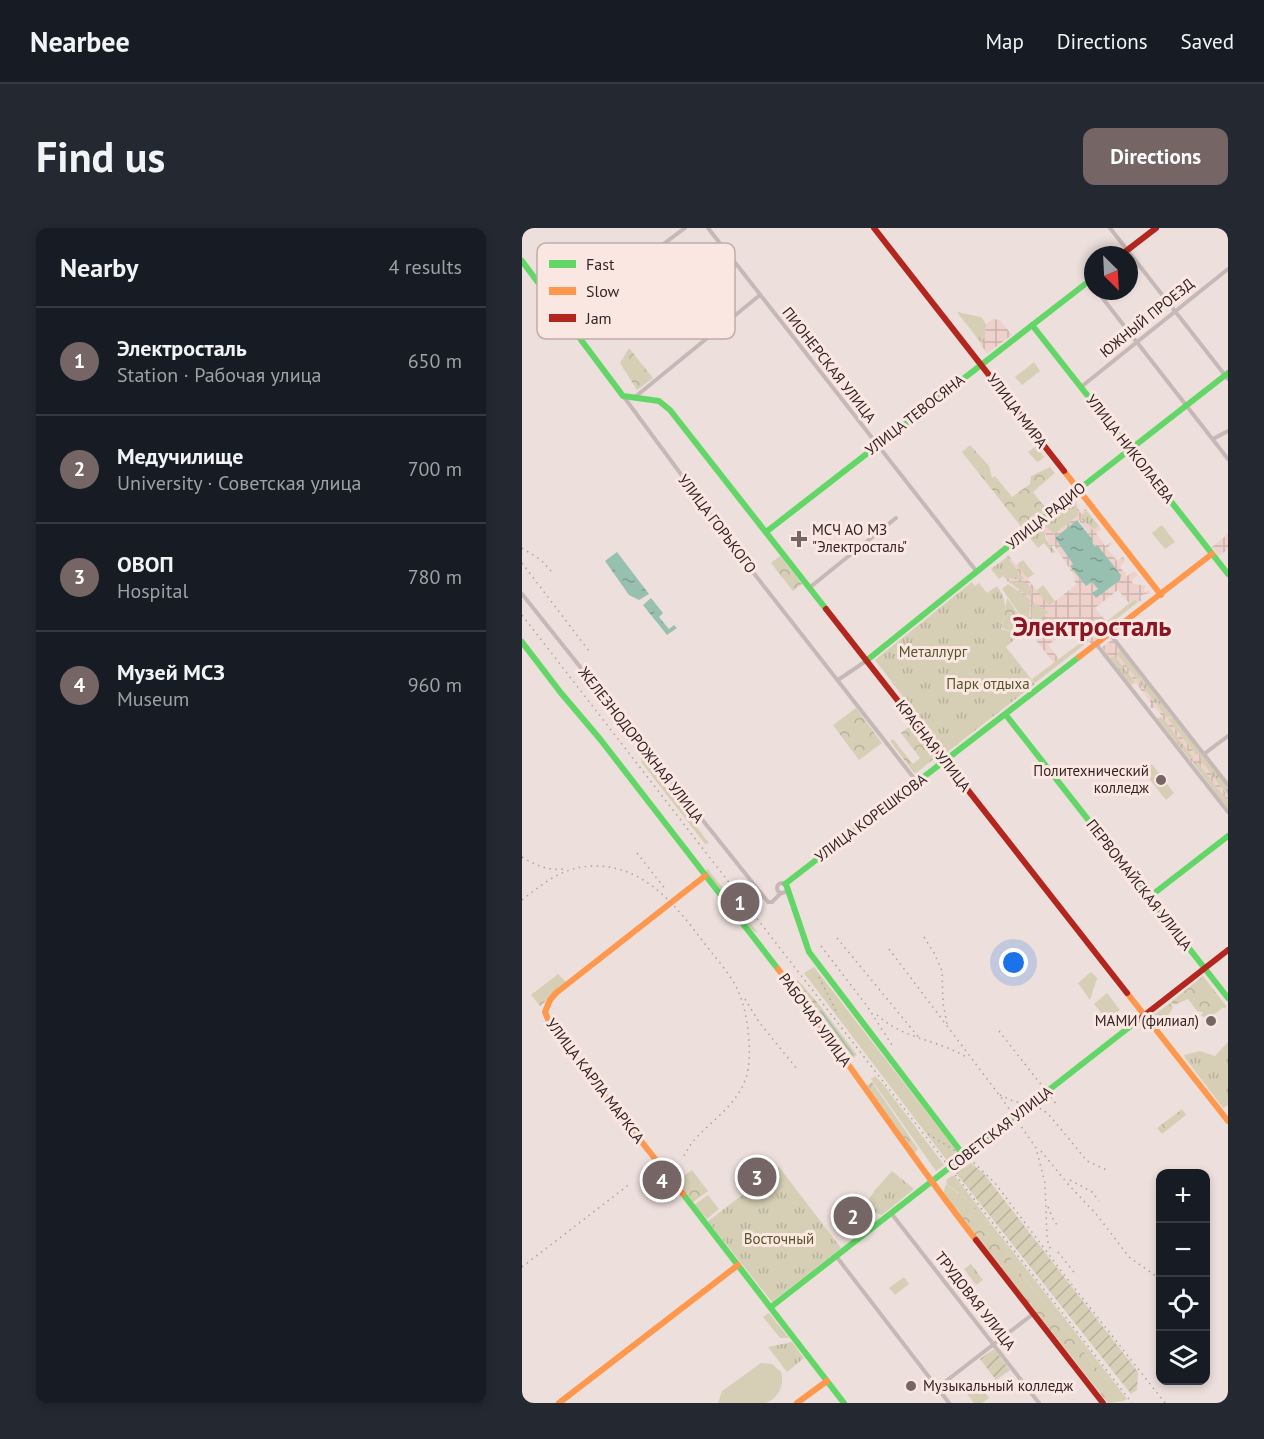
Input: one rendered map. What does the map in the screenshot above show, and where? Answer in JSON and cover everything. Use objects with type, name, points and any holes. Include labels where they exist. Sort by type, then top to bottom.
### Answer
[{"type":"main road","name":"УЛИЦА МИРА","points":[[874,228],[1161,595]]},
{"type":"main road","points":[[1134,246],[1156,228]]},
{"type":"main road","name":"УЛИЦА ГОРЬКОГО","points":[[522,261],[537,281]]},
{"type":"main road","name":"УЛИЦА ТЕВОСЯНА","points":[[766,532],[981,364],[1084,288]]},
{"type":"main road","name":"УЛИЦА НИКОЛАЕВА","points":[[1032,325],[1228,574]]},
{"type":"main road","name":"УЛИЦА ГОРЬКОГО","points":[[581,339],[623,396]]},
{"type":"main road","name":"УЛИЦА РАДИО","points":[[866,661],[1078,490],[1227,376]]},
{"type":"main road","name":"КРАСНАЯ УЛИЦА","points":[[623,396],[659,401],[666,405],[1228,1121]]},
{"type":"main road","name":"УЛИЦА КОРЕШКОВА","points":[[786,885],[1212,554]]},
{"type":"main road","name":"РАБОЧАЯ УЛИЦА","points":[[522,642],[805,1004],[931,1183],[1103,1403]]},
{"type":"main road","name":"ПЕРВОМАЙСКАЯ УЛИЦА","points":[[1006,715],[1228,998]]},
{"type":"main road","points":[[1148,898],[1228,836]]},
{"type":"main road","name":"УЛИЦА КАРЛА МАРКСА","points":[[705,876],[556,993],[546,1005],[545,1016],[561,1041],[844,1403]]},
{"type":"main road","points":[[786,885],[808,952],[965,1157]]},
{"type":"main road","name":"СОВЕТСКАЯ УЛИЦА","points":[[771,1307],[1228,950]]},
{"type":"main road","points":[[559,1403],[567,1400],[738,1265]]},
{"type":"main road","points":[[797,1403],[827,1381]]},
{"type":"street","points":[[665,243],[685,228]]},
{"type":"street","name":"ПИОНЕРСКАЯ УЛИЦА","points":[[708,228],[720,243]]},
{"type":"street","points":[[1110,228],[1122,246]]},
{"type":"street","name":"ПИОНЕРСКАЯ УЛИЦА","points":[[735,263],[977,572]]},
{"type":"street","points":[[1138,267],[1176,310],[1227,376]]},
{"type":"street","name":"ЮЖНЫЙ ПРОЕЗД","points":[[1081,387],[1228,269]]},
{"type":"street","points":[[735,315],[760,295]]},
{"type":"street","points":[[1103,300],[1228,459]]},
{"type":"street","points":[[634,398],[706,339]]},
{"type":"street","name":"УЛИЦА ГОРЬКОГО","points":[[623,396],[756,577],[918,783]]},
{"type":"street","points":[[1213,439],[1228,431]]},
{"type":"street","points":[[809,588],[896,518]]},
{"type":"street","name":"ЖЕЛЕЗНОДОРОЖНАЯ УЛИЦА","points":[[522,594],[762,894],[771,903],[781,893]]},
{"type":"street","points":[[1110,634],[1228,785]]},
{"type":"street","points":[[1097,645],[1228,812]]},
{"type":"street","points":[[838,680],[866,661]]},
{"type":"street","points":[[1204,754],[1228,736]]},
{"type":"street","points":[[781,893],[786,892],[786,885],[781,883],[778,890],[781,893],[794,904]]},
{"type":"street","name":"ТРУДОВАЯ УЛИЦА","points":[[891,1213],[1039,1403]]},
{"type":"street","points":[[836,1256],[949,1403]]},
{"type":"street","points":[[937,1388],[1033,1314]]},
{"type":"green space","points":[[957,312],[981,317],[986,324],[985,340],[981,343]]},
{"type":"green space","points":[[629,348],[653,378],[637,390],[620,363]]},
{"type":"green space","points":[[1034,362],[1040,371],[1022,385],[1015,377]]},
{"type":"green space","points":[[970,445],[989,466],[992,478],[995,476],[1012,497],[1030,484],[1031,476],[1050,467],[1055,473],[1033,492],[1047,510],[1023,529],[962,452]]},
{"type":"green space","points":[[1036,446],[1044,457],[1038,462],[1028,452]]},
{"type":"green space","points":[[1075,501],[1079,515],[1053,535],[1045,526]]},
{"type":"green space","points":[[1087,511],[1099,526],[1094,530],[1081,519],[1081,515]]},
{"type":"green space","points":[[1162,525],[1175,542],[1165,549],[1152,533]]},
{"type":"green space","points":[[1043,528],[1046,539],[1055,552],[1052,553],[1044,543],[1038,548],[1030,538]]},
{"type":"green space","points":[[780,556],[802,584],[793,591],[771,563]]},
{"type":"green space","points":[[1007,557],[1025,580],[1003,576],[999,579],[991,569]]},
{"type":"green space","points":[[1023,560],[1034,574],[1028,578],[1029,580],[1017,566]]},
{"type":"green space","points":[[1007,581],[1027,583],[1032,589],[1031,598]]},
{"type":"green space","points":[[972,582],[975,586],[979,583],[987,593],[997,586],[1001,592],[1005,606],[1001,629],[1012,632],[1017,637],[1006,647],[1035,684],[946,753],[875,660]]},
{"type":"green space","points":[[1008,584],[1031,600],[1028,626],[1002,589]]},
{"type":"green space","points":[[1043,585],[1055,601],[1049,606],[1036,591]]},
{"type":"green space","points":[[1007,598],[1028,628],[1018,636],[1002,628]]},
{"type":"green space","points":[[1135,599],[1138,602],[1109,625],[1106,622]]},
{"type":"green space","points":[[1033,601],[1049,612],[1031,627]]},
{"type":"green space","points":[[1087,638],[1089,641],[1035,683],[1032,679]]},
{"type":"green space","points":[[1120,650],[1141,677],[1137,680],[1117,654]]},
{"type":"green space","points":[[1115,656],[1135,682],[1131,685],[1110,658]]},
{"type":"green space","points":[[1142,678],[1172,717],[1166,717],[1138,681]]},
{"type":"green space","points":[[856,708],[882,743],[859,760],[833,725]]},
{"type":"green space","points":[[1173,717],[1228,788],[1228,796],[1201,761],[1200,756],[1196,755],[1167,718]]},
{"type":"green space","points":[[1157,718],[1163,718],[1193,757],[1192,762]]},
{"type":"green space","points":[[911,725],[936,757],[915,774],[890,741],[893,739],[913,764],[920,758],[901,733]]},
{"type":"green space","points":[[641,756],[709,843],[705,844],[642,763]]},
{"type":"green space","points":[[1193,763],[1198,763],[1228,801],[1228,809]]},
{"type":"green space","points":[[1152,764],[1174,793],[1166,800],[1143,771]]},
{"type":"green space","points":[[707,868],[758,933],[753,931],[706,872]]},
{"type":"green space","points":[[814,967],[959,1154],[948,1162],[804,973]]},
{"type":"green space","points":[[1091,972],[1097,978],[1090,1000],[1078,983]]},
{"type":"green space","points":[[558,974],[567,983],[540,1006],[531,995]]},
{"type":"green space","points":[[1203,976],[1226,1006],[1226,1009],[1224,1007],[1209,1018],[1201,1016],[1203,1012],[1197,1011],[1188,999],[1174,1005],[1171,1002]]},
{"type":"green space","points":[[793,980],[798,980],[821,1007],[821,1011],[818,1011]]},
{"type":"green space","points":[[1107,993],[1120,1010],[1107,1020],[1094,1004]]},
{"type":"green space","points":[[1170,1003],[1173,1007],[1170,1013],[1161,1021],[1154,1015]]},
{"type":"green space","points":[[821,1007],[857,1055],[853,1058],[818,1011],[821,1011]]},
{"type":"green space","points":[[1228,1042],[1228,1105],[1223,1108],[1184,1055],[1200,1051],[1215,1056]]},
{"type":"green space","points":[[875,1076],[944,1165],[936,1171],[871,1079]]},
{"type":"green space","points":[[872,1082],[918,1149],[913,1154],[865,1087]]},
{"type":"green space","points":[[1182,1109],[1186,1115],[1162,1134],[1157,1128]]},
{"type":"green space","points":[[971,1163],[984,1174],[1138,1372],[1137,1390],[1131,1394],[956,1173]]},
{"type":"green space","name":"Восточный","points":[[779,1167],[841,1248],[772,1302],[708,1221]]},
{"type":"green space","points":[[692,1170],[708,1191],[693,1202],[677,1181]]},
{"type":"green space","points":[[892,1171],[914,1189],[882,1215],[876,1213],[868,1201]]},
{"type":"green space","points":[[955,1176],[991,1224],[989,1225],[972,1204],[947,1184],[946,1180]]},
{"type":"green space","points":[[946,1184],[972,1204],[989,1225],[991,1224],[1007,1244],[1006,1249],[1015,1266],[1123,1401],[1108,1403],[943,1194]]},
{"type":"green space","points":[[708,1195],[719,1209],[707,1219],[694,1205]]},
{"type":"green space","points":[[1007,1244],[1127,1399],[1123,1401],[1015,1266],[1006,1249]]},
{"type":"green space","points":[[971,1264],[983,1280],[976,1285],[964,1269]]},
{"type":"green space","points":[[904,1277],[909,1284],[895,1295],[889,1288]]},
{"type":"green space","points":[[769,1313],[789,1338],[780,1338],[763,1317]]},
{"type":"green space","points":[[792,1342],[804,1358],[787,1372],[768,1347]]},
{"type":"green space","points":[[994,1349],[1010,1370],[996,1380],[980,1359]]},
{"type":"green space","points":[[761,1363],[772,1364],[781,1372],[781,1386],[778,1394],[771,1401],[766,1403],[718,1403],[722,1391]]},
{"type":"green space","points":[[977,1382],[989,1398],[982,1403],[974,1403],[965,1391]]},
{"type":"shaded area","points":[[993,319],[1000,320],[1012,335],[987,353],[980,344],[985,340],[986,324]]},
{"type":"shaded area","points":[[1075,501],[1080,513],[1086,509],[1087,511],[1081,515],[1081,519],[1093,530],[1099,526],[1101,529],[1096,533],[1105,546],[1112,543],[1107,548],[1117,561],[1123,557],[1125,560],[1120,567],[1127,576],[1134,571],[1138,575],[1131,581],[1134,584],[1146,586],[1143,591],[1148,590],[1150,593],[1142,595],[1140,597],[1142,600],[1138,602],[1135,599],[1129,603],[1118,590],[1095,608],[1112,628],[1091,644],[1075,624],[1048,645],[1059,659],[1054,663],[1028,630],[1031,600],[1008,584],[1031,597],[1032,589],[1027,583],[1007,581],[1005,578],[1025,580],[1007,557],[1008,555],[1016,565],[1023,560],[1017,566],[1049,606],[1077,584],[1074,581],[1076,578],[1054,545],[1051,547],[1043,528],[1045,526],[1054,534],[1079,515]],"holes":[[[1079,520],[1093,540],[1091,542],[1120,573],[1098,589],[1092,581],[1086,586],[1070,566],[1073,564],[1055,538]],[[1033,602],[1049,612],[1031,626]]]},
{"type":"shaded area","points":[[1228,534],[1228,549],[1219,556],[1212,547]]},
{"type":"shaded area","points":[[1112,640],[1120,650],[1117,654],[1137,680],[1141,677],[1138,681],[1153,701],[1157,702],[1166,717],[1173,717],[1167,718],[1196,755],[1200,753],[1201,761],[1228,796],[1228,801],[1198,763],[1193,763],[1193,757],[1163,718],[1157,717],[1162,716],[1155,708],[1149,708],[1151,703],[1136,683],[1131,685],[1135,681],[1115,656],[1110,658],[1102,647]]},
{"type":"water","points":[[1077,520],[1093,540],[1095,547],[1097,545],[1121,575],[1120,580],[1096,598],[1092,593],[1098,589],[1092,582],[1086,586],[1070,566],[1073,564],[1055,538]]},
{"type":"water","points":[[617,552],[649,594],[639,600],[629,595],[605,561]]},
{"type":"water","points":[[651,598],[663,613],[659,617],[669,629],[674,625],[677,628],[667,635],[643,605]]},
{"type":"waterway","points":[[821,1011],[853,1055]]},
{"type":"railway","points":[[522,548],[541,560],[551,571]]},
{"type":"railway","points":[[522,563],[589,651]]},
{"type":"railway","points":[[522,615],[1132,1403]]},
{"type":"railway","points":[[637,853],[666,890]]},
{"type":"railway","points":[[522,857],[542,867],[563,869]]},
{"type":"railway","points":[[522,900],[547,881],[574,869],[595,866],[631,873],[646,882],[673,905],[733,981],[739,993],[747,1023],[749,1059],[746,1078],[737,1096],[688,1148],[682,1160]]},
{"type":"railway","points":[[924,937],[942,971],[943,1003],[947,1024]]},
{"type":"railway","points":[[837,938],[920,1039]]},
{"type":"railway","points":[[821,946],[867,1006],[892,1045]]},
{"type":"railway","points":[[889,949],[1003,1100],[1036,1148],[1045,1183],[1047,1239],[1051,1251]]},
{"type":"railway","points":[[819,977],[837,1013]]},
{"type":"railway","points":[[745,999],[759,1022],[797,1069]]},
{"type":"railway","points":[[877,1015],[898,1029],[968,1058]]},
{"type":"railway","points":[[999,1031],[1057,1105]]},
{"type":"railway","points":[[1000,1095],[1042,1109],[1087,1161],[1109,1171]]},
{"type":"railway","points":[[928,1134],[972,1161],[995,1183],[1165,1403]]},
{"type":"railway","points":[[1041,1151],[1097,1215],[1129,1257],[1157,1277]]},
{"type":"railway","points":[[1070,1180],[1092,1192],[1099,1201]]},
{"type":"railway","points":[[522,1267],[631,1183]]},
{"type":"railway","points":[[1048,1207],[1059,1228]]},
{"type":"railway","points":[[1058,1252],[1076,1275]]},
{"type":"traffic: fast","points":[[522,261],[537,281]]},
{"type":"traffic: fast","points":[[766,532],[1084,285]]},
{"type":"traffic: fast","points":[[1032,325],[1228,574]]},
{"type":"traffic: fast","points":[[580,339],[623,396],[659,401],[670,410],[826,609]]},
{"type":"traffic: fast","points":[[866,661],[1078,490],[1228,373]]},
{"type":"traffic: fast","points":[[522,642],[778,969]]},
{"type":"traffic: fast","points":[[785,884],[1079,657]]},
{"type":"traffic: fast","points":[[1006,715],[1228,998]]},
{"type":"traffic: fast","points":[[1148,898],[1228,836]]},
{"type":"traffic: fast","points":[[787,887],[809,952],[965,1157]]},
{"type":"traffic: fast","points":[[771,1307],[1132,1025]]},
{"type":"traffic: fast","points":[[683,1194],[844,1403]]},
{"type":"traffic: slow","points":[[1064,471],[1161,595]]},
{"type":"traffic: slow","points":[[1079,657],[1212,554]]},
{"type":"traffic: slow","points":[[683,1194],[552,1029],[545,1012],[556,993],[705,876]]},
{"type":"traffic: slow","points":[[778,969],[976,1240]]},
{"type":"traffic: slow","points":[[1127,993],[1228,1121]]},
{"type":"traffic: slow","points":[[559,1403],[738,1265]]},
{"type":"traffic: slow","points":[[797,1403],[827,1381]]},
{"type":"traffic: jam","points":[[874,228],[1064,471]]},
{"type":"traffic: jam","points":[[1133,246],[1156,228]]},
{"type":"traffic: jam","points":[[826,609],[1127,993]]},
{"type":"traffic: jam","points":[[1132,1025],[1228,950]]},
{"type":"traffic: jam","points":[[976,1240],[1103,1403]]},
{"type":"place","name":"МСЧ АО МЗ \"Электросталь\"","points":[[799,539]]},
{"type":"place","name":"Политехнический колледж","points":[[1161,780]]},
{"type":"place","name":"Электросталь","points":[[740,902]]},
{"type":"place","name":"МАМИ (филиал)","points":[[1211,1021]]},
{"type":"place","name":"ОВОП","points":[[757,1177]]},
{"type":"place","name":"Музей МСЗ","points":[[662,1180]]},
{"type":"place","name":"Медучилище","points":[[853,1216]]},
{"type":"place","name":"Музыкальный колледж","points":[[911,1386]]},
{"type":"district","name":"Электросталь","points":[[1092,627]]},
{"type":"park label","name":"Металлург","points":[[933,652]]},
{"type":"park label","name":"Парк отдыха","points":[[988,684]]}]
